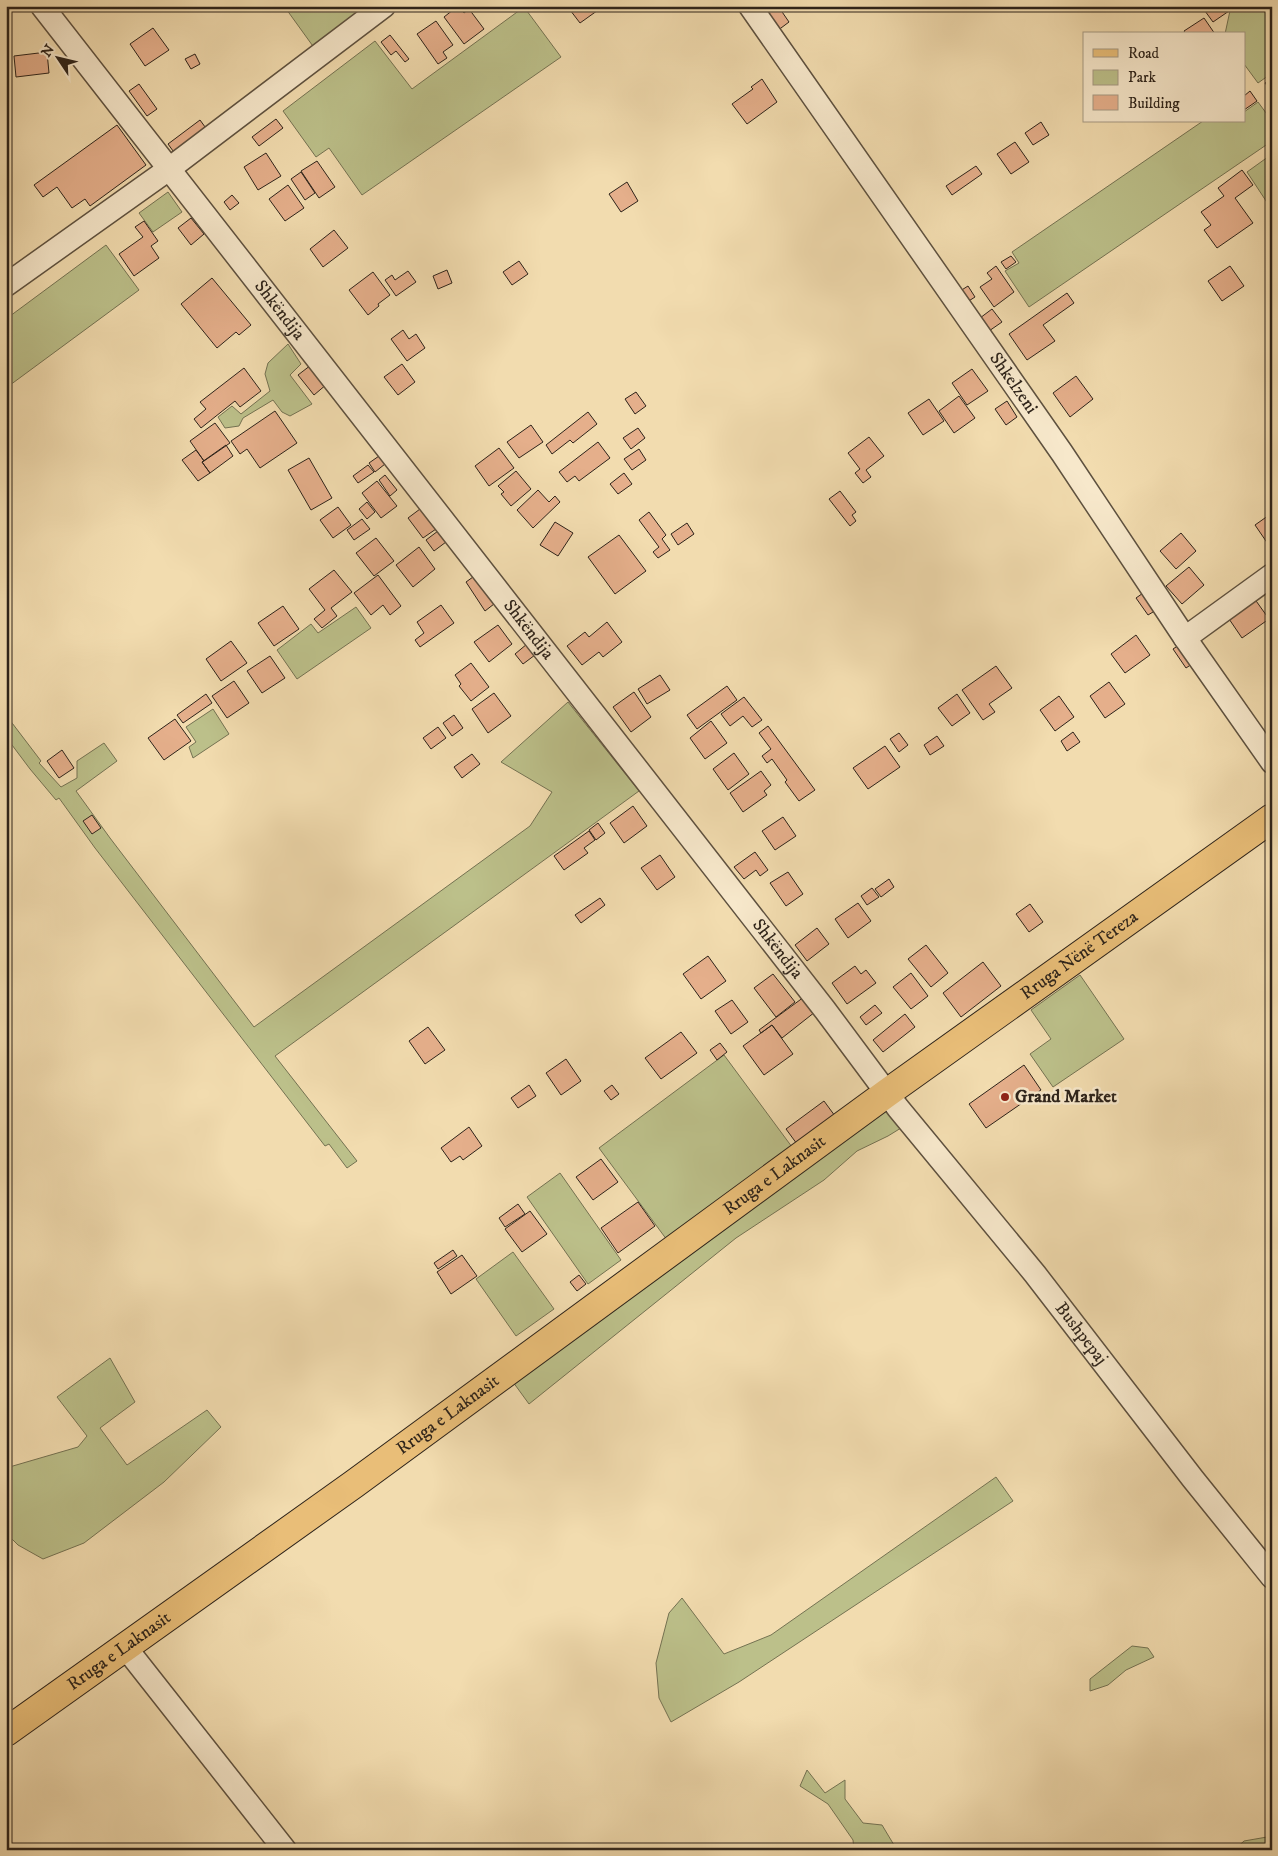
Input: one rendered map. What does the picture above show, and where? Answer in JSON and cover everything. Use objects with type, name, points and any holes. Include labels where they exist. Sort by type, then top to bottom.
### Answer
[{"type":"main road","name":"Rruga Nënë Tereza","points":[[887,1093],[1272,818]]},
{"type":"main road","name":"Rruga e Laknasit","points":[[6,1732],[340,1493],[887,1093]]},
{"type":"street","name":"Shkëndija","points":[[42,6],[825,1010],[887,1093]]},
{"type":"street","points":[[6,285],[169,170],[384,6]]},
{"type":"street","name":"Shkelzeni","points":[[750,6],[1062,453],[1185,638],[1272,762]]},
{"type":"street","points":[[1185,638],[1272,576]]},
{"type":"street","name":"Bushpepaj","points":[[887,1093],[1035,1274],[1193,1479],[1272,1577]]},
{"type":"street","points":[[122,1648],[133,1657],[285,1850]]},
{"type":"green space","points":[[284,6],[374,6],[315,49]]},
{"type":"green space","points":[[1231,6],[1272,6],[1272,73],[1258,83],[1246,67],[1246,32],[1225,32]]},
{"type":"green space","points":[[524,7],[561,57],[362,195],[329,148],[316,157],[283,111],[375,41],[412,89]]},
{"type":"green space","points":[[1258,102],[1272,121],[1272,141],[1029,307],[1005,271],[1019,263],[1012,252],[1202,122],[1246,122],[1246,111]]},
{"type":"green space","points":[[1272,154],[1272,210],[1247,172]]},
{"type":"green space","points":[[168,192],[182,212],[153,232],[139,213]]},
{"type":"green space","points":[[106,245],[139,290],[6,388],[6,319]]},
{"type":"green space","points":[[288,344],[301,364],[290,375],[312,404],[290,416],[282,412],[273,400],[243,418],[239,426],[225,428],[218,417],[232,406],[241,414],[270,391],[265,374],[268,363]]},
{"type":"green space","points":[[356,607],[371,628],[297,679],[277,650],[311,624],[318,633]]},
{"type":"green space","points":[[568,702],[639,791],[275,1056],[357,1161],[347,1168],[329,1144],[325,1146],[95,848],[59,798],[56,800],[6,737],[6,715],[41,761],[39,763],[61,787],[77,778],[77,761],[104,743],[117,761],[76,791],[254,1027],[530,826],[552,792],[501,762]]},
{"type":"green space","points":[[213,709],[229,734],[193,758],[189,747],[196,742],[186,727]]},
{"type":"green space","points":[[1080,975],[1124,1039],[1053,1087],[1030,1054],[1051,1039],[1031,1010]]},
{"type":"green space","points":[[724,1055],[792,1147],[667,1240],[599,1148]]},
{"type":"green space","points":[[887,1108],[901,1128],[857,1151],[824,1180],[736,1238],[529,1404],[513,1382]]},
{"type":"green space","points":[[560,1173],[621,1260],[588,1284],[527,1197]]},
{"type":"green space","points":[[513,1252],[554,1309],[516,1336],[476,1279]]},
{"type":"green space","points":[[110,1358],[135,1402],[100,1428],[127,1465],[207,1410],[221,1427],[164,1482],[84,1543],[43,1559],[18,1545],[6,1533],[6,1468],[78,1447],[87,1436],[57,1397]]},
{"type":"green space","points":[[996,1477],[1013,1501],[739,1682],[671,1722],[659,1698],[656,1663],[669,1613],[682,1598],[724,1654],[771,1635]]},
{"type":"green space","points":[[1132,1646],[1148,1648],[1154,1657],[1126,1670],[1108,1685],[1090,1691],[1090,1679]]},
{"type":"green space","points":[[807,1770],[825,1793],[845,1780],[845,1799],[863,1823],[882,1825],[897,1850],[854,1850],[853,1840],[828,1804],[800,1786]]},
{"type":"green space","points":[[1267,1837],[1272,1845],[1272,1850],[1234,1850],[1244,1841]]},
{"type":"building","points":[[458,6],[464,13],[469,9],[484,29],[464,44],[444,17]]},
{"type":"building","points":[[567,6],[600,6],[601,8],[580,23]]},
{"type":"building","points":[[760,6],[778,6],[789,22],[777,31]]},
{"type":"building","points":[[1212,6],[1226,6],[1229,11],[1213,22],[1205,11]]},
{"type":"building","points":[[1204,18],[1214,32],[1185,32]]},
{"type":"building","points":[[436,21],[453,45],[443,52],[447,58],[438,64],[417,34]]},
{"type":"building","points":[[153,28],[169,50],[145,66],[130,44]]},
{"type":"building","points":[[390,35],[409,59],[405,62],[396,51],[391,55],[381,42]]},
{"type":"building","points":[[47,52],[49,73],[16,77],[14,56]]},
{"type":"building","points":[[195,54],[200,64],[191,69],[185,59]]},
{"type":"building","points":[[1272,77],[1272,92],[1265,83]]},
{"type":"building","points":[[762,79],[777,102],[747,124],[732,104],[753,89],[751,87]]},
{"type":"building","points":[[139,84],[157,109],[147,116],[129,91]]},
{"type":"building","points":[[1250,91],[1257,101],[1246,109],[1246,94]]},
{"type":"building","points":[[276,119],[283,128],[259,146],[252,137]]},
{"type":"building","points":[[200,120],[208,131],[176,155],[168,144]]},
{"type":"building","points":[[1041,122],[1049,135],[1033,145],[1025,133]]},
{"type":"building","points":[[117,125],[146,165],[90,206],[85,199],[72,208],[57,187],[43,197],[34,185]]},
{"type":"building","points":[[1015,142],[1029,162],[1011,174],[997,154]]},
{"type":"building","points":[[266,153],[281,176],[258,190],[244,167]]},
{"type":"building","points":[[317,161],[335,187],[319,198],[301,171]]},
{"type":"building","points":[[976,166],[982,174],[952,195],[946,186]]},
{"type":"building","points":[[1242,170],[1253,185],[1235,198],[1253,223],[1217,248],[1204,230],[1211,225],[1201,212],[1224,196],[1218,188]]},
{"type":"building","points":[[301,172],[315,193],[305,200],[291,179]]},
{"type":"building","points":[[627,182],[638,201],[621,212],[609,194]]},
{"type":"building","points":[[288,185],[304,208],[285,221],[269,199]]},
{"type":"building","points":[[232,195],[239,203],[230,210],[224,202]]},
{"type":"building","points":[[191,218],[204,234],[191,245],[178,228]]},
{"type":"building","points":[[144,221],[158,241],[151,246],[159,258],[134,276],[119,254],[143,237],[135,227]]},
{"type":"building","points":[[334,230],[348,248],[323,267],[310,249]]},
{"type":"building","points":[[1011,256],[1016,262],[1006,269],[1001,262]]},
{"type":"building","points":[[519,261],[528,274],[512,285],[503,272]]},
{"type":"building","points":[[996,266],[1014,292],[994,307],[980,287],[992,279],[987,273]]},
{"type":"building","points":[[1230,266],[1244,286],[1222,301],[1208,281]]},
{"type":"building","points":[[447,270],[452,283],[438,289],[433,276]]},
{"type":"building","points":[[408,271],[416,282],[396,296],[385,280],[392,275],[395,280]]},
{"type":"building","points":[[373,272],[390,295],[368,315],[349,290]]},
{"type":"building","points":[[212,278],[251,325],[239,335],[236,332],[217,348],[181,304]]},
{"type":"building","points":[[968,286],[975,297],[964,304],[957,293]]},
{"type":"building","points":[[1067,293],[1074,303],[1043,325],[1055,341],[1027,360],[1009,334]]},
{"type":"building","points":[[992,309],[1002,322],[989,331],[980,318]]},
{"type":"building","points":[[403,330],[409,339],[416,334],[425,348],[407,361],[391,339]]},
{"type":"building","points":[[402,364],[415,382],[398,395],[384,377]]},
{"type":"building","points":[[311,365],[327,384],[314,395],[298,375]]},
{"type":"building","points":[[244,368],[261,391],[240,407],[235,401],[201,428],[194,419],[206,409],[200,402]]},
{"type":"building","points":[[972,369],[988,391],[967,405],[952,383]]},
{"type":"building","points":[[1076,376],[1093,399],[1070,417],[1053,393]]},
{"type":"building","points":[[636,392],[646,406],[635,414],[625,399]]},
{"type":"building","points":[[959,396],[975,418],[954,433],[939,411]]},
{"type":"building","points":[[929,399],[944,421],[923,435],[908,413]]},
{"type":"building","points":[[1007,401],[1017,417],[1006,425],[995,409]]},
{"type":"building","points":[[275,411],[297,443],[260,468],[247,449],[240,454],[231,441]]},
{"type":"building","points":[[588,412],[597,424],[573,443],[570,440],[552,454],[546,445]]},
{"type":"building","points":[[215,423],[230,443],[204,461],[190,441]]},
{"type":"building","points":[[531,425],[543,442],[519,458],[507,442]]},
{"type":"building","points":[[638,428],[645,438],[631,449],[623,438]]},
{"type":"building","points":[[869,437],[884,456],[866,470],[871,477],[863,483],[855,473],[860,469],[848,453]]},
{"type":"building","points":[[598,442],[610,458],[579,481],[575,476],[567,482],[559,472]]},
{"type":"building","points":[[226,445],[233,456],[210,473],[202,462]]},
{"type":"building","points":[[499,448],[514,468],[489,486],[475,466]]},
{"type":"building","points":[[639,449],[646,460],[632,470],[624,459]]},
{"type":"building","points":[[196,450],[210,473],[198,481],[182,460]]},
{"type":"building","points":[[379,456],[385,464],[375,472],[369,463]]},
{"type":"building","points":[[309,458],[332,498],[311,510],[288,470]]},
{"type":"building","points":[[368,465],[374,472],[358,483],[353,476]]},
{"type":"building","points":[[516,471],[531,489],[511,506],[501,494],[504,492],[498,486]]},
{"type":"building","points":[[624,473],[632,484],[618,494],[610,484]]},
{"type":"building","points":[[385,475],[397,490],[390,496],[379,480]]},
{"type":"building","points":[[377,481],[397,506],[381,518],[362,493]]},
{"type":"building","points":[[538,490],[549,502],[555,496],[560,502],[533,528],[517,510]]},
{"type":"building","points":[[840,491],[856,512],[852,515],[856,521],[850,526],[829,499]]},
{"type":"building","points":[[367,502],[375,512],[367,519],[359,509]]},
{"type":"building","points":[[338,507],[351,525],[333,538],[320,520]]},
{"type":"building","points":[[420,509],[436,529],[423,538],[408,518]]},
{"type":"building","points":[[649,512],[666,535],[662,539],[670,550],[658,558],[653,552],[659,547],[639,520]]},
{"type":"building","points":[[1272,513],[1272,541],[1268,544],[1255,525]]},
{"type":"building","points":[[362,519],[370,529],[354,540],[347,530]]},
{"type":"building","points":[[555,522],[573,533],[558,556],[540,545]]},
{"type":"building","points":[[687,523],[694,534],[678,545],[671,534]]},
{"type":"building","points":[[438,531],[446,542],[434,551],[426,540]]},
{"type":"building","points":[[1181,533],[1196,551],[1176,569],[1160,551]]},
{"type":"building","points":[[619,535],[646,571],[615,594],[588,557]]},
{"type":"building","points":[[376,538],[394,561],[374,576],[356,553]]},
{"type":"building","points":[[419,547],[435,569],[413,587],[396,565]]},
{"type":"building","points":[[1189,567],[1204,585],[1182,604],[1166,586]]},
{"type":"building","points":[[334,570],[352,592],[331,608],[337,616],[322,628],[314,619],[325,610],[309,589]]},
{"type":"building","points":[[378,575],[401,606],[390,615],[383,605],[371,615],[354,593]]},
{"type":"building","points":[[473,577],[494,604],[485,611],[466,582]]},
{"type":"building","points":[[1146,591],[1158,609],[1148,615],[1136,598]]},
{"type":"building","points":[[1254,598],[1269,619],[1242,638],[1227,616]]},
{"type":"building","points":[[441,605],[454,623],[420,647],[415,640],[424,633],[417,622]]},
{"type":"building","points":[[283,606],[299,629],[274,646],[258,623]]},
{"type":"building","points":[[607,622],[622,642],[603,657],[599,652],[582,665],[567,646],[585,632],[589,637]]},
{"type":"building","points":[[498,625],[512,644],[489,662],[474,642]]},
{"type":"building","points":[[1136,635],[1150,655],[1125,673],[1111,654]]},
{"type":"building","points":[[231,641],[247,663],[221,681],[206,659]]},
{"type":"building","points":[[1182,643],[1195,662],[1186,668],[1173,649]]},
{"type":"building","points":[[527,644],[535,655],[523,664],[515,654]]},
{"type":"building","points":[[270,656],[285,678],[262,693],[247,671]]},
{"type":"building","points":[[471,663],[489,687],[471,701],[459,686],[461,684],[455,675]]},
{"type":"building","points":[[996,666],[1012,688],[989,704],[995,712],[983,720],[962,690]]},
{"type":"building","points":[[660,675],[670,690],[647,704],[638,689]]},
{"type":"building","points":[[234,681],[249,703],[227,718],[212,696]]},
{"type":"building","points":[[1109,682],[1125,704],[1105,718],[1090,696]]},
{"type":"building","points":[[727,686],[737,700],[697,729],[687,715]]},
{"type":"building","points":[[634,692],[651,717],[631,732],[613,707]]},
{"type":"building","points":[[494,693],[511,716],[488,733],[472,709]]},
{"type":"building","points":[[206,694],[212,703],[183,723],[177,715]]},
{"type":"building","points":[[957,694],[970,713],[952,726],[938,708]]},
{"type":"building","points":[[1059,696],[1074,717],[1055,731],[1040,710]]},
{"type":"building","points":[[744,697],[762,720],[752,727],[743,716],[730,726],[721,714]]},
{"type":"building","points":[[454,715],[463,728],[452,736],[443,723]]},
{"type":"building","points":[[175,719],[191,741],[164,760],[148,738]]},
{"type":"building","points":[[711,721],[727,743],[705,759],[690,738]]},
{"type":"building","points":[[768,726],[815,790],[799,801],[785,782],[787,780],[772,759],[767,763],[762,756],[771,749],[759,733]]},
{"type":"building","points":[[438,727],[446,738],[431,749],[423,738]]},
{"type":"building","points":[[1073,732],[1080,742],[1067,751],[1061,741]]},
{"type":"building","points":[[899,733],[908,745],[899,752],[890,739]]},
{"type":"building","points":[[937,736],[944,746],[930,755],[924,745]]},
{"type":"building","points":[[885,746],[900,767],[868,789],[853,768]]},
{"type":"building","points":[[62,750],[74,768],[59,778],[47,761]]},
{"type":"building","points":[[734,753],[749,774],[728,790],[713,769]]},
{"type":"building","points":[[472,754],[480,764],[462,778],[454,767]]},
{"type":"building","points":[[761,771],[771,785],[764,791],[767,795],[743,812],[730,793]]},
{"type":"building","points":[[633,806],[647,826],[624,843],[610,823]]},
{"type":"building","points":[[92,815],[101,828],[92,834],[83,821]]},
{"type":"building","points":[[783,817],[796,836],[775,850],[762,831]]},
{"type":"building","points":[[598,823],[605,833],[596,840],[589,830]]},
{"type":"building","points":[[589,831],[595,840],[584,848],[588,853],[564,870],[554,856]]},
{"type":"building","points":[[755,852],[768,870],[760,876],[756,870],[744,879],[734,867]]},
{"type":"building","points":[[660,855],[675,877],[657,890],[641,868]]},
{"type":"building","points":[[788,872],[803,894],[786,906],[770,883]]},
{"type":"building","points":[[889,879],[894,887],[881,897],[875,889]]},
{"type":"building","points":[[872,888],[879,897],[867,905],[861,896]]},
{"type":"building","points":[[600,898],[605,905],[581,923],[575,915]]},
{"type":"building","points":[[858,903],[871,921],[848,938],[835,919]]},
{"type":"building","points":[[1030,904],[1043,922],[1029,932],[1016,914]]},
{"type":"building","points":[[817,928],[829,944],[807,961],[795,945]]},
{"type":"building","points":[[926,945],[948,973],[931,987],[908,959]]},
{"type":"building","points":[[708,956],[726,981],[701,999],[683,974]]},
{"type":"building","points":[[983,962],[1001,986],[961,1017],[943,993]]},
{"type":"building","points":[[855,966],[861,974],[866,970],[876,983],[847,1004],[832,983]]},
{"type":"building","points":[[911,973],[928,996],[911,1009],[893,987]]},
{"type":"building","points":[[773,974],[795,1002],[776,1017],[754,988]]},
{"type":"building","points":[[804,997],[815,1012],[782,1038],[772,1025],[761,1033],[759,1030]]},
{"type":"building","points":[[732,1000],[748,1022],[731,1034],[715,1011]]},
{"type":"building","points":[[875,1005],[882,1013],[866,1025],[860,1017]]},
{"type":"building","points":[[905,1014],[915,1027],[883,1052],[873,1040]]},
{"type":"building","points":[[772,1025],[793,1054],[764,1075],[743,1046]]},
{"type":"building","points":[[428,1027],[445,1050],[425,1064],[409,1041]]},
{"type":"building","points":[[681,1032],[697,1053],[661,1079],[645,1058]]},
{"type":"building","points":[[720,1043],[727,1052],[717,1060],[710,1050]]},
{"type":"building","points":[[566,1059],[581,1081],[561,1095],[546,1073]]},
{"type":"building","name":"Grand Market","points":[[1024,1065],[1041,1090],[986,1128],[969,1104]]},
{"type":"building","points":[[529,1085],[536,1096],[518,1108],[511,1098]]},
{"type":"building","points":[[612,1085],[619,1094],[611,1100],[604,1091]]},
{"type":"building","points":[[824,1101],[835,1116],[797,1144],[786,1129]]},
{"type":"building","points":[[469,1127],[482,1146],[463,1160],[460,1156],[451,1162],[441,1148]]},
{"type":"building","points":[[601,1159],[618,1182],[593,1200],[576,1177]]},
{"type":"building","points":[[638,1202],[655,1226],[618,1253],[601,1228]]},
{"type":"building","points":[[518,1204],[525,1214],[505,1227],[499,1218]]},
{"type":"building","points":[[530,1211],[547,1234],[522,1252],[505,1229]]},
{"type":"building","points":[[453,1250],[457,1256],[438,1269],[434,1263]]},
{"type":"building","points":[[462,1255],[477,1276],[451,1294],[437,1272]]},
{"type":"building","points":[[579,1275],[586,1284],[577,1291],[570,1282]]},
{"type":"place","name":"Grand Market","points":[[1005,1097]]}]
